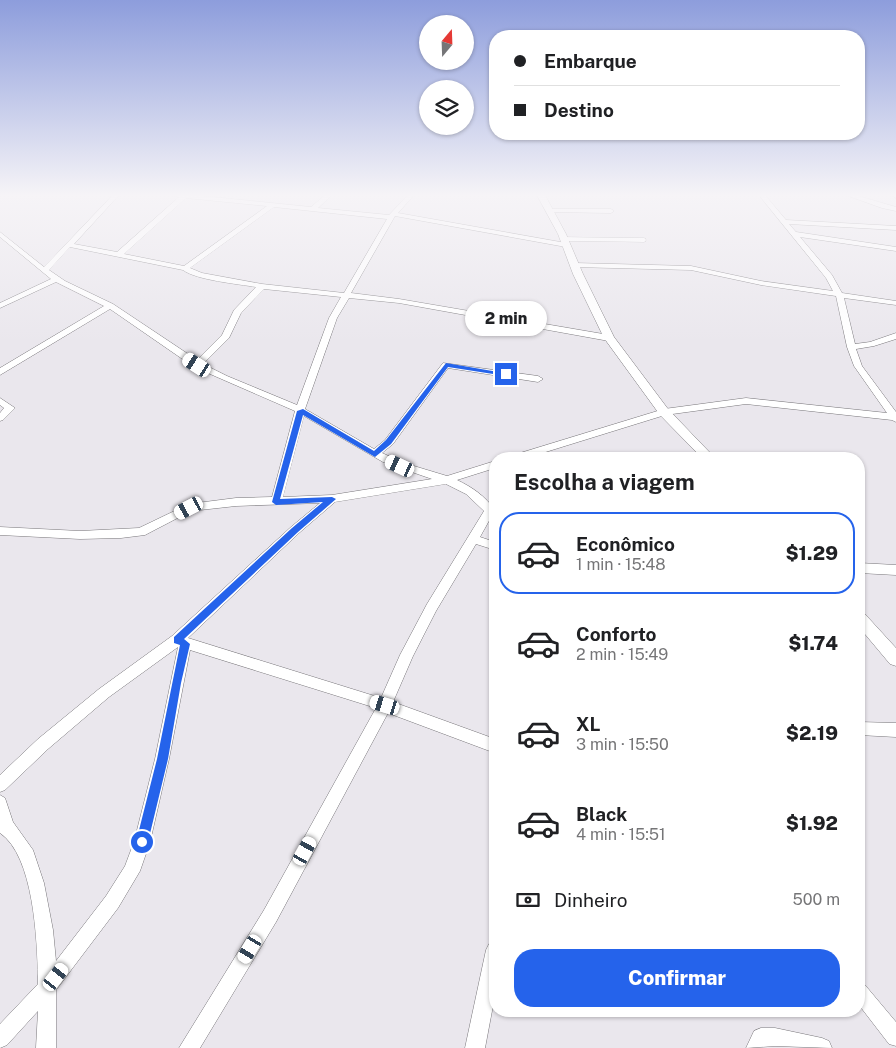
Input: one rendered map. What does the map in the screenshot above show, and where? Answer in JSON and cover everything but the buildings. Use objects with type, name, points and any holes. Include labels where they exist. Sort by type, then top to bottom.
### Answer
[{"type":"street","points":[[13,244],[44,271],[110,306],[197,365],[300,411],[375,454],[400,466],[446,480],[474,494],[485,503],[489,509]]},
{"type":"street","points":[[119,254],[130,244]]},
{"type":"street","points":[[185,268],[219,244]]},
{"type":"street","points":[[276,502],[300,411],[333,318],[345,294],[363,269],[376,244]]},
{"type":"street","points":[[566,244],[609,338],[664,412],[703,452]]},
{"type":"street","points":[[803,244],[830,278],[840,296],[851,347],[858,366],[895,418]]},
{"type":"street","points":[[862,244],[896,249]]},
{"type":"street","points":[[44,271],[70,245],[185,268],[190,272],[201,275],[262,286],[345,294],[399,302],[609,338]]},
{"type":"street","points":[[574,265],[691,268],[746,280],[840,296],[896,303]]},
{"type":"street","points":[[0,306],[57,279]]},
{"type":"street","points":[[197,365],[226,336],[237,312],[262,286]]},
{"type":"street","points":[[0,372],[110,306]]},
{"type":"street","points":[[851,347],[871,344],[896,336]]},
{"type":"street","points":[[375,454],[389,442],[446,365],[538,379]]},
{"type":"street","points":[[0,401],[10,408],[0,418]]},
{"type":"street","points":[[534,452],[664,412],[746,401],[895,418]]},
{"type":"street","points":[[0,531],[80,535],[141,532],[189,508],[236,502],[332,499],[446,480],[489,466]]},
{"type":"street","points":[[0,784],[43,744],[104,693],[181,642],[295,530],[332,499]]},
{"type":"street","points":[[189,1048],[270,916],[385,705],[407,654],[431,608],[489,513]]},
{"type":"street","points":[[474,539],[489,544]]},
{"type":"street","points":[[865,568],[896,570]]},
{"type":"street","points":[[865,624],[896,659]]},
{"type":"street","points":[[181,642],[385,705],[489,744]]},
{"type":"street","points":[[0,1038],[46,989],[112,902],[132,871],[142,842],[162,759],[176,683],[181,642]]},
{"type":"street","points":[[865,729],[896,730]]},
{"type":"street","points":[[0,803],[3,826],[16,838],[29,860],[38,894],[45,934],[46,1048]]},
{"type":"street","points":[[475,1048],[489,979]]},
{"type":"street","points":[[865,998],[896,1037]]},
{"type":"street","points":[[756,1048],[761,1038],[775,1037],[822,1048]]},
{"type":"route","points":[[142,842],[162,759],[185,644],[177,640],[295,530],[332,499],[276,502],[300,411],[375,454],[389,442],[446,365],[506,374]]}]
